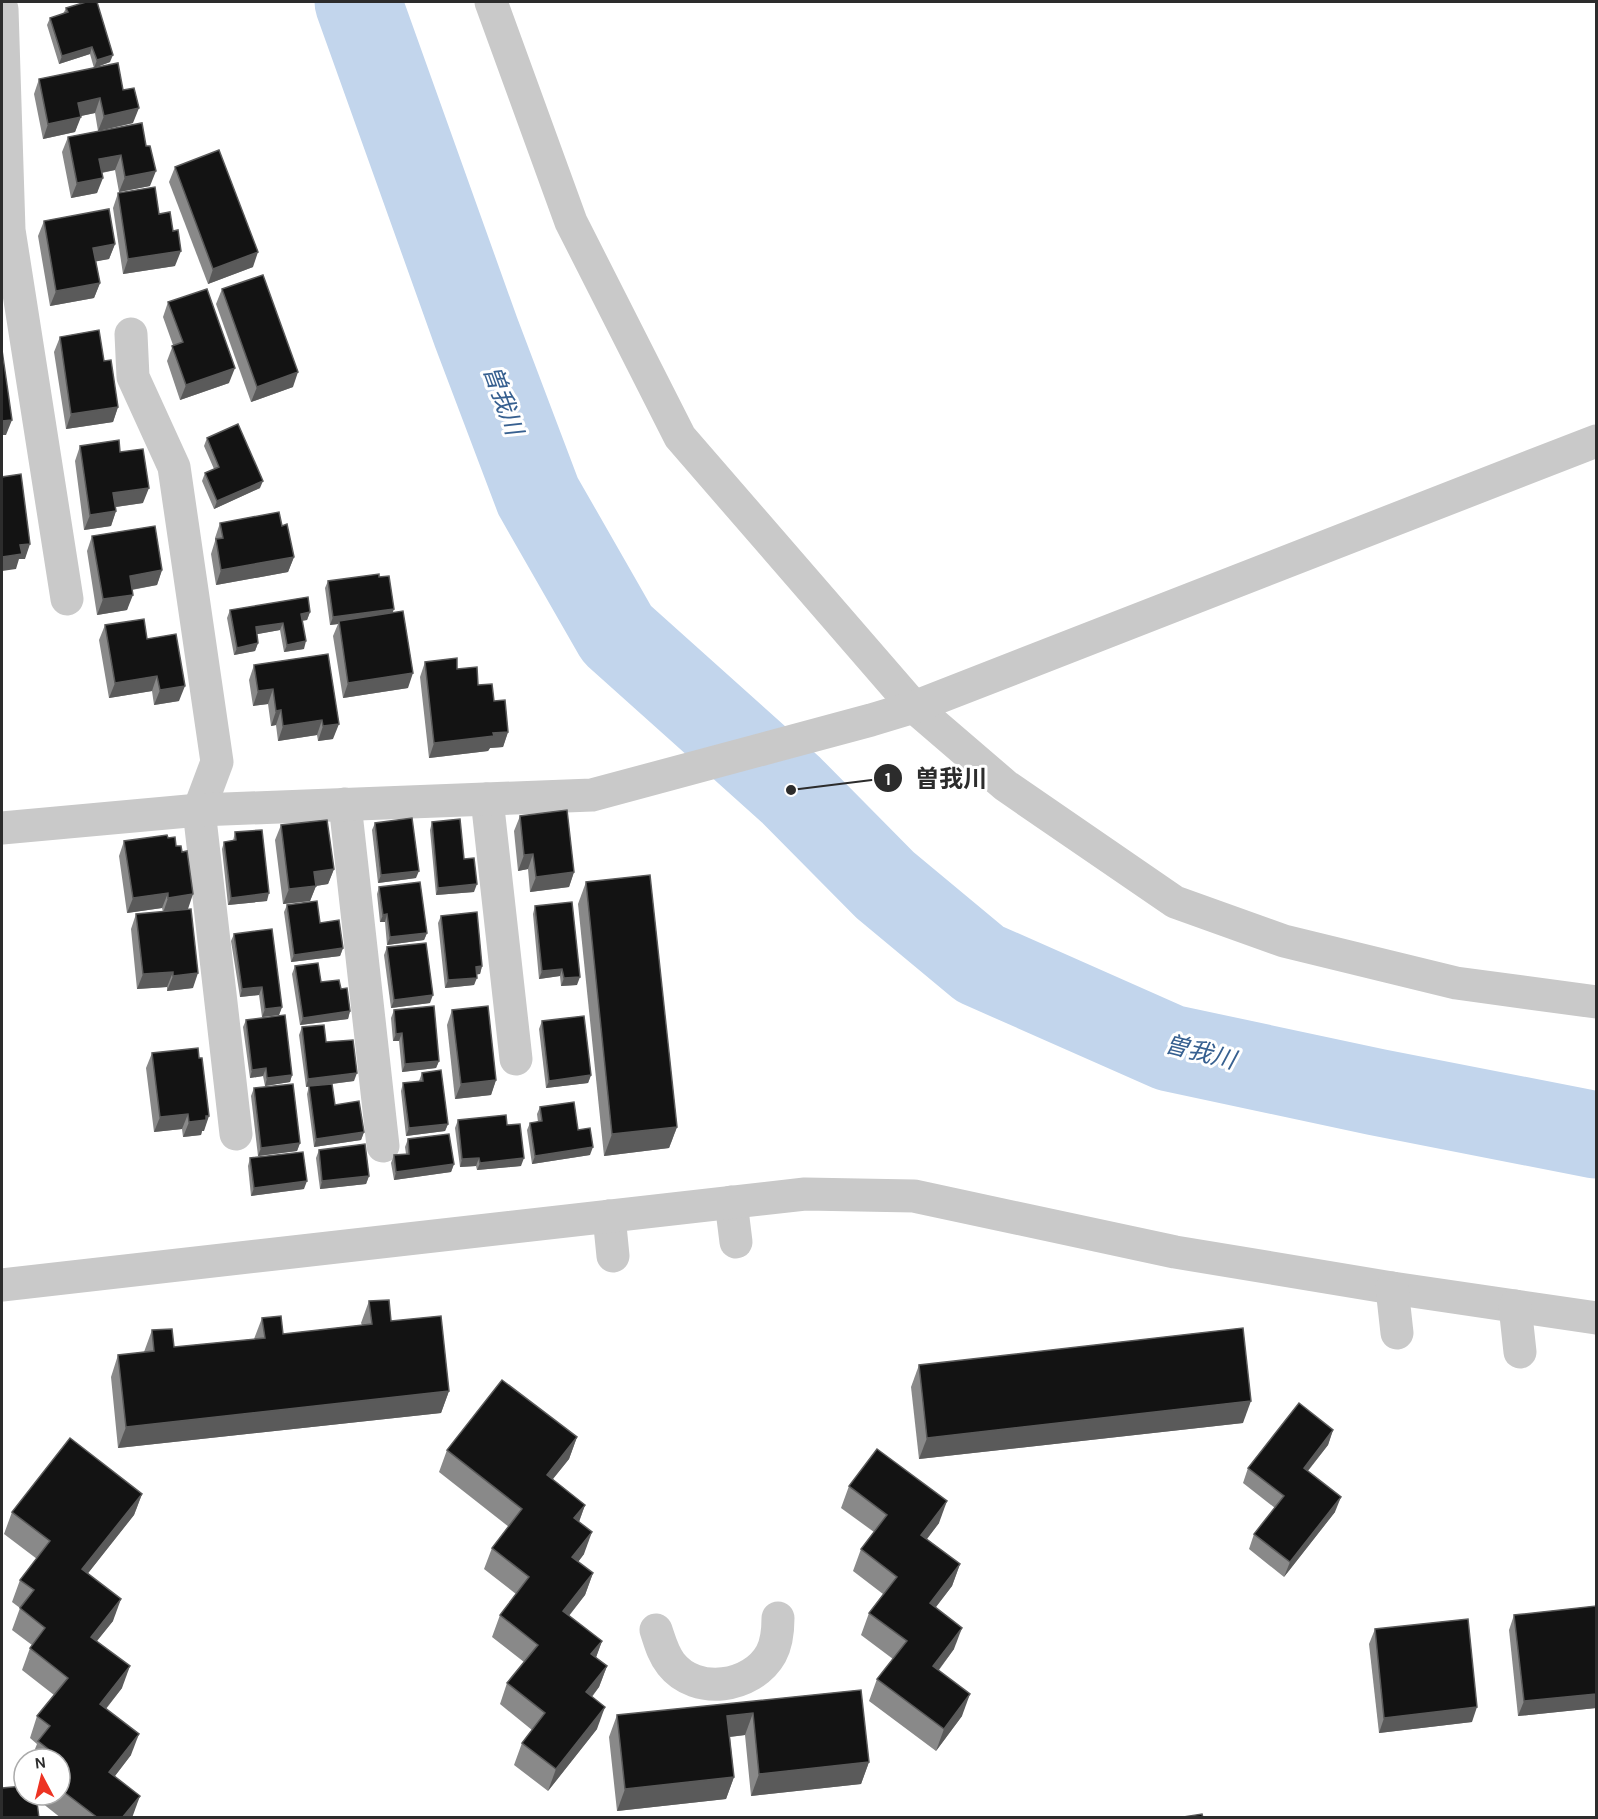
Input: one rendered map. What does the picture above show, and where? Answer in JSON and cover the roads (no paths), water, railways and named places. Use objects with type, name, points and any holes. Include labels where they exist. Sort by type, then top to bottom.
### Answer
[{"type":"street","points":[[491,2],[571,222],[680,437],[914,707],[1006,786],[1175,902],[1284,941],[1456,983],[1596,1002]]},
{"type":"street","points":[[2,9],[9,230],[67,599]]},
{"type":"street","points":[[131,334],[133,377],[174,467],[218,762],[199,810],[236,1134]]},
{"type":"street","points":[[2,828],[199,810],[592,795],[914,707],[1596,441]]},
{"type":"street","points":[[487,799],[516,1059]]},
{"type":"street","points":[[345,804],[383,1146]]},
{"type":"street","points":[[2,1285],[805,1194],[914,1196],[1175,1252],[1392,1288],[1596,1318]]},
{"type":"street","points":[[731,1202],[736,1242]]},
{"type":"street","points":[[609,1216],[614,1256]]},
{"type":"street","points":[[1392,1288],[1397,1334]]},
{"type":"street","points":[[1515,1306],[1520,1352]]},
{"type":"street","points":[[656,1630],[662,1649],[672,1665],[687,1677],[705,1684],[725,1684],[743,1679],[759,1669],[771,1654],[777,1636],[778,1618]]},
{"type":"waterway","name":"曽我川","points":[[358,2],[476,332],[538,496],[617,634],[791,790],[885,885],[980,964],[1170,1048],[1376,1092],[1596,1135]]},
{"type":"place","name":"曽我川","points":[[791,790]]}]
